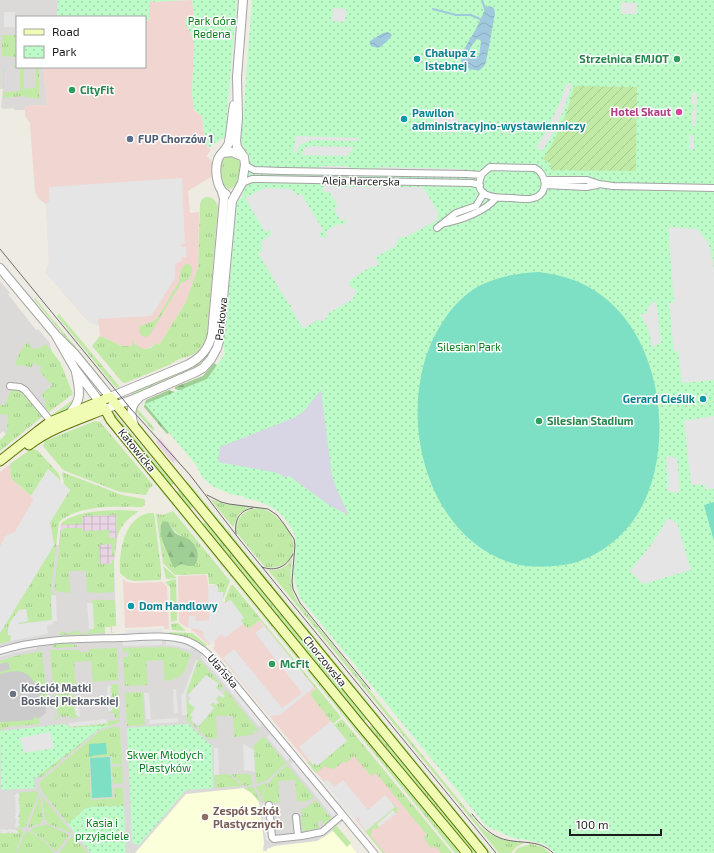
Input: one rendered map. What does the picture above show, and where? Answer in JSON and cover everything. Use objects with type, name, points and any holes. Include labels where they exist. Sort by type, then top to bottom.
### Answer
[{"type":"main road","points":[[0,461],[33,434],[52,422],[110,397]]},
{"type":"main road","name":"Katowicka","points":[[110,397],[168,469]]},
{"type":"main road","points":[[0,467],[35,440],[50,432],[105,409]]},
{"type":"main road","name":"Katowicka","points":[[105,409],[111,420],[227,561]]},
{"type":"main road","name":"Chorzowska","points":[[168,469],[483,853]]},
{"type":"main road","points":[[194,520],[203,512]]},
{"type":"main road","name":"Chorzowska","points":[[227,561],[460,849],[467,853]]},
{"type":"main road","points":[[362,727],[373,719]]},
{"type":"street","points":[[237,85],[238,118],[236,143],[244,161],[242,183],[234,195],[230,196],[222,192],[219,186],[217,170],[218,160],[229,144],[237,85],[243,0]]},
{"type":"street","points":[[223,153],[232,152],[244,161]]},
{"type":"street","name":"Aleja Harcerska","points":[[244,161],[254,170],[481,175]]},
{"type":"street","points":[[490,167],[532,168],[540,172],[545,183],[540,194],[534,198],[490,197],[484,193],[480,184],[481,175],[490,167]]},
{"type":"street","points":[[325,172],[325,181]]},
{"type":"street","points":[[407,182],[408,173]]},
{"type":"street","name":"Aleja Harcerska","points":[[242,183],[253,179],[480,184]]},
{"type":"street","points":[[545,183],[586,187],[599,184],[613,186],[714,188]]},
{"type":"street","name":"Parkowa","points":[[110,397],[193,362],[202,355],[208,346],[212,334],[224,199],[222,192]]},
{"type":"street","points":[[445,223],[448,218],[456,213],[476,206],[484,193]]},
{"type":"street","name":"Parkowa","points":[[105,409],[194,374],[208,364],[219,341],[232,202],[234,195]]},
{"type":"street","points":[[437,228],[445,223],[477,212],[492,204],[496,198]]},
{"type":"street","name":"Katowicka","points":[[0,268],[54,334],[74,353],[110,397]]},
{"type":"street","name":"Katowicka","points":[[54,334],[75,369],[105,409]]},
{"type":"street","points":[[70,413],[77,405],[80,396],[75,369]]},
{"type":"street","points":[[10,386],[20,387],[25,390],[52,422],[50,432]]},
{"type":"street","points":[[137,431],[131,412],[134,404],[141,396]]},
{"type":"street","name":"Ułańska","points":[[0,651],[41,642],[88,639],[164,637],[183,640],[195,644],[204,650],[219,666],[374,853]]},
{"type":"street","points":[[269,806],[272,836],[274,839],[322,832],[342,815]]},
{"type":"street","points":[[296,817],[298,836]]},
{"type":"shaded area","points":[[0,0],[58,0],[57,16],[16,16],[16,68],[43,68],[47,105],[26,106],[25,110],[14,110],[14,108],[3,109],[1,107],[3,89],[0,89]]},
{"type":"shaded area","points":[[192,0],[194,15],[185,20],[185,25],[190,30],[194,45],[192,93],[194,110],[202,116],[205,141],[208,148],[211,150],[206,156],[213,164],[213,174],[211,177],[188,191],[190,213],[199,212],[198,267],[186,302],[159,345],[156,343],[150,348],[141,349],[134,344],[132,339],[132,346],[122,346],[100,336],[99,325],[86,319],[45,272],[49,263],[46,204],[40,200],[35,192],[30,123],[25,116],[25,106],[47,105],[43,68],[146,68],[146,20],[149,20],[149,2]]},
{"type":"shaded area","points":[[239,0],[228,124],[227,123]]},
{"type":"shaded area","points":[[621,2],[637,3],[637,14],[621,14]]},
{"type":"shaded area","points":[[333,8],[346,9],[345,22],[332,21]]},
{"type":"shaded area","points":[[4,12],[15,12],[15,27],[4,27]]},
{"type":"shaded area","points":[[566,84],[572,84],[564,109],[554,132],[542,151],[536,147],[547,130],[560,102]]},
{"type":"shaded area","points":[[692,93],[697,93],[696,126],[692,126],[692,110],[694,110],[694,104],[692,104]]},
{"type":"shaded area","points":[[434,117],[458,118],[458,132],[433,132]]},
{"type":"shaded area","points":[[689,135],[694,135],[694,149],[689,149]]},
{"type":"shaded area","points":[[296,136],[358,138],[360,141],[311,140],[300,145],[296,153],[293,152]]},
{"type":"shaded area","points":[[311,146],[354,148],[347,156],[301,155],[305,148]]},
{"type":"shaded area","points":[[321,166],[349,166],[349,169],[321,169]]},
{"type":"shaded area","points":[[379,167],[461,169],[461,171],[379,170]]},
{"type":"shaded area","points":[[182,178],[185,244],[181,244],[181,247],[186,247],[186,257],[182,257],[181,261],[175,264],[175,278],[152,315],[98,319],[98,325],[89,322],[45,272],[49,263],[46,204],[49,201],[49,187]]},
{"type":"shaded area","points":[[325,183],[335,184],[333,187],[423,187],[439,214],[436,216],[438,219],[434,222],[404,238],[403,236],[398,239],[396,246],[376,257],[379,264],[374,268],[372,266],[350,280],[349,284],[352,288],[357,290],[352,300],[327,314],[328,317],[320,322],[319,319],[303,329],[290,307],[294,303],[289,305],[258,253],[262,251],[261,242],[270,235],[271,232],[269,230],[265,232],[245,198],[262,189],[268,188],[289,189],[294,191],[297,196],[301,193],[323,230],[319,233],[321,237],[325,238],[327,236],[325,232],[340,223],[344,226],[346,221],[345,219],[341,221],[335,211],[334,209],[338,206],[329,192],[323,192]]},
{"type":"shaded area","points":[[669,227],[697,229],[708,242],[713,261],[714,274],[714,380],[682,383],[678,351],[673,351],[669,303],[674,302]]},
{"type":"shaded area","points":[[0,281],[10,293],[8,294],[36,330],[38,329],[50,343],[56,364],[62,399],[9,438],[3,431],[0,434]]},
{"type":"shaded area","points":[[656,300],[661,343],[652,348],[649,331],[640,313],[647,313],[647,308]]},
{"type":"shaded area","points":[[321,390],[332,476],[349,515],[332,507],[289,476],[283,477],[280,474],[273,472],[218,462],[220,447],[296,417],[305,410]]},
{"type":"shaded area","points":[[714,416],[714,488],[706,490],[705,485],[691,485],[684,421]]},
{"type":"shaded area","points":[[160,438],[177,459],[173,463],[156,442]]},
{"type":"shaded area","points":[[666,456],[677,458],[680,493],[667,491]]},
{"type":"shaded area","points":[[10,464],[11,478],[34,499],[15,532],[6,536],[0,547],[0,472]]},
{"type":"shaded area","points":[[48,469],[70,490],[50,522],[54,545],[0,633],[0,547],[6,536],[15,532],[34,499],[31,496]]},
{"type":"shaded area","points":[[116,515],[117,538],[114,563],[57,566],[61,524],[82,524],[82,516]]},
{"type":"shaded area","points":[[668,518],[677,523],[691,570],[643,584],[630,571],[652,544]]},
{"type":"shaded area","points":[[54,545],[59,545],[57,566],[114,563],[116,626],[105,627],[105,636],[0,649],[0,633]]},
{"type":"shaded area","points":[[207,575],[208,586],[216,585],[223,592],[223,603],[230,599],[244,618],[248,629],[260,620],[316,689],[310,694],[347,741],[355,735],[452,853],[383,853],[213,648],[215,645],[214,641],[213,640],[209,645],[193,631],[191,631],[192,628],[186,627],[179,622],[178,576]]},
{"type":"shaded area","points":[[123,579],[126,582],[134,583],[163,582],[167,587],[169,629],[164,629],[164,626],[125,628]]},
{"type":"shaded area","points":[[216,585],[218,592],[223,592],[223,603],[226,603],[230,599],[244,618],[241,620],[243,624],[225,638],[222,634],[210,644],[202,636],[204,633],[200,630],[188,627],[189,616],[195,616],[196,621],[209,620],[208,586]]},
{"type":"shaded area","points":[[51,595],[56,595],[57,621],[52,622],[53,624],[47,625],[48,634],[10,641],[11,635],[8,635],[8,629],[10,622],[19,610],[26,609],[28,621],[19,624],[52,620]]},
{"type":"shaded area","points":[[87,603],[92,603],[93,606],[94,629],[89,629]]},
{"type":"shaded area","points":[[264,626],[314,687],[280,715],[270,716],[223,658],[234,649],[282,708],[302,693],[255,633]]},
{"type":"shaded area","points":[[162,629],[162,634],[125,635],[125,630]]},
{"type":"shaded area","points":[[170,639],[191,644],[209,657],[344,820],[316,844],[267,851],[265,853],[0,853],[0,653],[44,643]]},
{"type":"shaded area","points":[[162,640],[162,645],[123,646],[123,641]]},
{"type":"shaded area","points":[[166,640],[192,646],[190,650],[166,645]]},
{"type":"shaded area","points":[[37,646],[36,649],[0,657],[0,655],[5,653]]},
{"type":"shaded area","points":[[203,654],[262,724],[259,727],[200,657]]},
{"type":"shaded area","points":[[41,656],[46,713],[35,721],[0,725],[0,662]]},
{"type":"shaded area","points":[[196,660],[198,660],[186,694],[187,715],[182,715],[181,694],[183,694]]},
{"type":"shaded area","points":[[206,675],[219,684],[216,688],[225,696],[223,698],[219,695],[216,699],[219,702],[216,705],[213,702],[210,705],[214,708],[199,726],[191,720],[193,717],[190,715],[195,708],[188,702],[191,698],[188,695]]},
{"type":"shaded area","points":[[110,685],[112,687],[110,689],[112,691],[110,692],[112,694],[111,698],[113,699],[111,704],[113,708],[110,712],[108,710],[107,688]]},
{"type":"shaded area","points":[[173,689],[176,689],[178,713],[174,713]]},
{"type":"shaded area","points":[[144,693],[149,693],[151,719],[146,719]]},
{"type":"shaded area","points":[[75,696],[78,699],[79,717],[75,714],[74,708],[76,707],[73,699]]},
{"type":"shaded area","points":[[178,718],[178,722],[148,724],[150,720]]},
{"type":"shaded area","points":[[105,719],[108,722],[107,724],[91,724],[89,726],[82,725],[78,727],[74,726],[72,728],[68,725],[69,723]]},
{"type":"shaded area","points":[[331,721],[347,741],[317,766],[315,763],[313,765],[299,747]]},
{"type":"shaded area","points":[[50,732],[54,748],[24,753],[20,738]]},
{"type":"shaded area","points":[[270,734],[290,758],[287,761],[267,737]]},
{"type":"shaded area","points":[[243,744],[254,750],[255,772],[244,770]]},
{"type":"shaded area","points":[[214,748],[218,748],[219,775],[214,775]]},
{"type":"shaded area","points":[[293,761],[336,814],[333,817],[290,764]]},
{"type":"shaded area","points":[[319,779],[348,813],[346,815],[319,782]]},
{"type":"shaded area","points":[[328,779],[334,787],[343,780],[368,810],[385,795],[395,807],[366,831],[359,822],[359,817],[355,820],[324,782]]},
{"type":"shaded area","points":[[244,788],[253,794],[259,802],[264,842],[263,851],[267,851],[267,849],[275,846],[317,841],[337,829],[357,853],[135,853],[186,794]]},
{"type":"shaded area","points":[[17,793],[20,795],[18,800],[20,802],[18,803],[20,805],[20,815],[18,816],[20,818],[18,823],[20,824],[17,828],[15,826],[16,798],[14,796]]},
{"type":"shaded area","points":[[262,803],[266,806],[264,809],[266,811],[266,818],[268,822],[268,841],[265,839],[264,826],[262,824],[262,808],[259,806]]},
{"type":"shaded area","points":[[393,810],[396,814],[379,827],[377,824]]},
{"type":"shaded area","points":[[15,829],[19,832],[17,834],[12,832],[10,834],[9,832],[4,834],[2,832],[1,834],[0,830]]},
{"type":"green space","name":"Park Góra Redena","points":[[58,0],[188,0],[150,2],[149,21],[146,20],[146,16],[57,16]]},
{"type":"green space","name":"Park Góra Redena","points":[[192,0],[237,0],[225,137],[208,148],[205,141],[202,116],[194,110],[192,93],[194,45],[191,34],[185,25],[185,20],[194,15]]},
{"type":"green space","name":"Silesian Park","points":[[252,0],[714,0],[714,853],[555,853],[541,843],[514,838],[487,827],[300,598],[294,577],[296,547],[295,537],[284,517],[263,503],[244,498],[244,496],[233,495],[212,486],[202,477],[196,465],[145,404],[207,379],[225,353],[223,344],[237,202],[242,197],[250,158],[241,143]]},
{"type":"green space","points":[[2,35],[16,35],[16,57],[2,56]]},
{"type":"green space","points":[[3,67],[4,92],[20,91],[20,69],[18,68],[24,68],[24,89],[36,87],[36,68],[39,68],[39,99],[22,96],[3,98]]},
{"type":"green space","points":[[574,87],[637,87],[636,171],[551,170],[551,164],[543,159],[562,124]]},
{"type":"green space","points":[[232,156],[239,160],[240,173],[235,185],[230,189],[224,185],[222,181],[221,168],[224,159]]},
{"type":"green space","points":[[206,197],[214,199],[218,207],[207,333],[204,342],[199,350],[189,356],[125,383],[122,382],[92,346],[100,336],[122,346],[132,346],[132,339],[134,344],[143,349],[151,348],[156,343],[159,345],[186,302],[198,267],[200,204],[202,199]]},
{"type":"green space","points":[[226,217],[215,344],[213,348],[204,362],[194,370],[133,396],[131,393],[192,368],[202,360],[211,348]]},
{"type":"green space","points":[[186,264],[189,264],[192,268],[190,278],[181,283],[150,334],[146,337],[142,336],[139,331],[140,326],[154,321],[158,317],[179,282],[181,269]]},
{"type":"green space","name":"Silesian Stadium","points":[[539,272],[561,276],[582,283],[595,291],[618,310],[636,336],[649,365],[657,397],[659,429],[657,462],[648,492],[635,518],[627,528],[619,537],[599,552],[577,562],[565,565],[539,567],[515,564],[483,549],[456,526],[437,496],[424,462],[418,426],[419,389],[427,354],[442,323],[450,312],[459,301],[481,285],[495,279],[524,273]]},
{"type":"green space","points":[[35,298],[108,386],[103,383],[34,299]]},
{"type":"green space","points":[[59,314],[120,387],[116,388],[57,316]]},
{"type":"green space","points":[[27,342],[33,349],[40,348],[46,344],[60,362],[73,394],[49,412],[44,405],[46,401],[41,395],[52,385],[40,372],[42,367],[34,363],[31,368],[27,366],[15,365],[19,353]]},
{"type":"green space","points":[[214,363],[218,366],[215,396],[187,393],[175,389],[175,387],[203,376]]},
{"type":"green space","points":[[12,389],[26,395],[43,416],[0,451],[0,440],[7,433],[8,415],[0,414],[0,405],[5,405]]},
{"type":"green space","points":[[169,390],[201,401],[193,417],[167,434],[144,407],[146,400]]},
{"type":"green space","points":[[76,399],[66,411],[60,414],[52,415]]},
{"type":"green space","points":[[135,406],[154,428],[153,431],[134,409]]},
{"type":"green space","points":[[112,413],[114,413],[155,462],[175,483],[170,486],[114,418]]},
{"type":"green space","points":[[102,418],[106,420],[458,849],[458,853],[455,853]]},
{"type":"green space","points":[[95,421],[100,422],[153,485],[146,495],[120,492],[63,470],[43,446],[45,441]]},
{"type":"green space","points":[[31,449],[37,450],[59,474],[61,481],[48,469],[31,496],[11,478],[10,464]]},
{"type":"green space","points":[[62,472],[122,495],[144,499],[145,505],[142,507],[87,509],[67,516],[59,522],[51,589],[52,593],[56,595],[51,595],[52,620],[19,624],[28,621],[26,609],[19,610],[8,628],[8,635],[12,635],[10,641],[0,644],[0,633],[54,545],[50,522],[70,490],[64,484]]},
{"type":"green space","points":[[188,482],[491,853],[487,853],[185,485]]},
{"type":"green space","points":[[180,489],[193,505],[192,508],[188,508],[176,493]]},
{"type":"green space","points":[[210,499],[225,504],[249,507],[239,514],[233,527]]},
{"type":"green space","points":[[714,502],[714,541],[704,505]]},
{"type":"green space","points":[[258,508],[269,512],[280,520],[288,530],[293,541],[293,554],[287,562],[277,567],[265,567],[236,532],[237,522],[242,515],[249,510]]},
{"type":"green space","points":[[96,511],[139,511],[127,520],[120,530],[117,538],[116,515],[82,516],[82,524],[63,525],[61,523],[74,516]]},
{"type":"green space","points":[[173,511],[230,581],[223,599],[223,592],[218,592],[218,588],[215,584],[209,584],[208,574],[175,575],[163,563],[156,514],[163,515]],"holes":[[[170,524],[173,530],[191,541],[195,546],[198,560],[191,566],[181,564],[177,567],[172,564],[163,545],[161,528]]]},
{"type":"green space","points":[[149,513],[154,513],[161,580],[134,581],[127,579],[120,573],[122,546],[129,528],[134,521]]},
{"type":"green space","points":[[163,521],[168,522],[175,533],[187,538],[196,547],[198,559],[194,566],[181,564],[175,568],[162,539],[161,525]]},
{"type":"green space","points":[[204,522],[212,527],[366,716],[367,719],[365,721],[362,721],[203,525]]},
{"type":"green space","points":[[65,528],[82,528],[82,531],[112,530],[109,531],[109,538],[117,538],[114,556],[112,556],[111,544],[99,545],[100,564],[112,564],[112,560],[114,560],[114,592],[87,592],[86,571],[69,571],[70,593],[55,591],[61,531]]},
{"type":"green space","points":[[292,559],[291,580],[294,596],[297,601],[480,826],[495,837],[524,843],[516,847],[511,853],[499,853],[268,570],[282,568]]},
{"type":"green space","points":[[163,566],[177,578],[166,579]]},
{"type":"green space","points":[[175,579],[177,620],[171,622],[170,587],[165,582]]},
{"type":"green space","points":[[231,585],[233,585],[341,717],[333,724],[310,694],[316,689],[260,620],[248,629],[240,620],[244,618],[230,600],[225,603],[225,599]]},
{"type":"green space","points":[[92,600],[115,601],[116,626],[112,626],[112,632],[114,633],[111,633],[111,627],[105,627],[105,633],[89,634],[89,629],[94,629]]},
{"type":"green space","points":[[178,623],[185,631],[172,630],[171,624]]},
{"type":"green space","points":[[87,629],[87,634],[59,635],[61,631],[65,633],[78,631],[79,633],[85,633]]},
{"type":"green space","points":[[169,632],[192,633],[207,645],[205,647],[188,638],[169,634]]},
{"type":"green space","points":[[61,643],[77,645],[77,647],[53,648],[53,644]]},
{"type":"green space","points":[[117,648],[118,680],[93,682],[91,661],[74,662],[76,686],[53,687],[50,650],[79,650],[79,652],[89,652],[89,649]]},
{"type":"green space","points":[[123,648],[176,648],[191,654],[184,673],[182,673],[178,678],[165,681],[163,660],[146,661],[148,685],[125,686],[123,657],[128,657],[129,652],[123,652]]},
{"type":"green space","points":[[42,651],[47,698],[45,699],[32,679],[25,673],[16,671],[0,674],[0,672],[10,669],[8,662],[0,664],[0,661],[15,656]]},
{"type":"green space","points":[[197,657],[223,686],[219,691],[216,687],[218,684],[206,675],[188,695],[186,692],[198,660]]},
{"type":"green space","points":[[118,684],[120,718],[114,718],[114,713],[109,713],[113,708],[110,689],[112,687],[110,685]]},
{"type":"green space","points":[[226,690],[259,731],[257,733],[256,730],[252,733],[254,735],[234,737],[233,716],[216,716],[217,738],[208,739],[199,731],[199,726],[214,709],[210,705],[213,702],[216,705],[216,699],[220,695],[223,698],[225,696],[223,694]]},
{"type":"green space","points":[[71,693],[75,696],[73,699],[75,701],[75,714],[79,717],[68,719],[71,716],[62,717],[61,715],[57,720],[56,720],[54,715],[57,718],[59,717],[58,711],[53,706],[52,702],[56,705],[57,700],[53,695]]},
{"type":"green space","points":[[125,693],[143,693],[145,725],[127,726]]},
{"type":"green space","points":[[186,694],[187,700],[190,700],[188,702],[195,708],[191,720],[193,721],[192,723],[197,726],[197,729],[187,720]]},
{"type":"green space","points":[[35,717],[39,719],[40,724],[7,727],[0,730],[0,722],[32,720]]},
{"type":"green space","points":[[342,719],[452,853],[441,853],[435,846],[431,848],[424,838],[427,835],[376,773],[371,776],[354,756],[346,763],[344,761],[333,769],[325,766],[316,773],[307,762],[310,761],[313,765],[347,741],[334,725]]},
{"type":"green space","points":[[120,720],[120,722],[98,730],[66,757],[62,756],[69,729],[68,725],[72,727],[86,726],[108,722],[107,721]]},
{"type":"green space","points":[[65,724],[70,728],[110,725],[98,730],[34,779],[35,788],[1,790],[0,731]]},
{"type":"green space","name":"Skwer Młodych Plastyków","points":[[188,724],[212,746],[213,788],[186,790],[140,844],[136,845],[132,842],[127,728]]},
{"type":"green space","points":[[373,726],[478,853],[471,853],[369,728]]},
{"type":"green space","points":[[113,727],[120,728],[122,764],[112,764],[112,756],[89,758],[91,800],[114,798],[113,788],[123,788],[124,806],[92,807],[84,809],[68,824],[41,790],[40,783],[100,731]]},
{"type":"green space","points":[[263,736],[286,763],[267,780],[257,784],[253,747]]},
{"type":"green space","points":[[106,743],[107,754],[89,756],[89,744]]},
{"type":"green space","points":[[57,755],[62,760],[39,779],[37,759]]},
{"type":"green space","points":[[110,757],[112,797],[92,798],[90,758]]},
{"type":"green space","points":[[287,765],[314,797],[310,800],[302,802],[297,801],[295,780],[278,781],[280,803],[263,802],[262,799],[264,793],[269,784]]},
{"type":"green space","points":[[122,766],[123,783],[113,784],[112,767]]},
{"type":"green space","points":[[228,774],[242,786],[215,788],[214,775]]},
{"type":"green space","points":[[231,774],[251,774],[252,785],[244,786]]},
{"type":"green space","points":[[268,782],[261,797],[256,787]]},
{"type":"green space","points":[[253,787],[260,800],[259,802],[253,794],[244,788]]},
{"type":"green space","points":[[38,792],[38,795],[26,826],[23,828],[17,827],[20,824],[18,823],[18,800],[20,795],[17,793]]},
{"type":"green space","points":[[40,795],[43,819],[41,823],[28,828]]},
{"type":"green space","points":[[42,796],[71,833],[47,823],[45,819]]},
{"type":"green space","points":[[316,800],[332,819],[324,825],[321,820],[317,823],[319,828],[302,832],[301,817],[303,814],[300,812],[301,809],[306,808]]},
{"type":"green space","points":[[392,803],[398,809],[396,814],[393,810],[377,824],[379,827],[377,829],[375,827],[371,831],[372,833],[370,835],[386,853],[383,853],[365,831],[394,807]]},
{"type":"green space","name":"Kasia i przyjaciele","points":[[124,806],[126,853],[91,853],[68,824],[84,809],[92,807]]},
{"type":"green space","points":[[46,824],[69,835],[56,852],[47,842],[31,831],[34,828]]},
{"type":"green space","points":[[335,824],[351,843],[347,847],[333,831]]},
{"type":"green space","points":[[15,829],[21,829],[23,832],[15,853],[0,853],[0,833],[18,832]]},
{"type":"green space","points":[[26,831],[42,839],[54,853],[16,853]]},
{"type":"green space","points":[[72,836],[74,837],[88,853],[59,853]]},
{"type":"green space","points":[[531,844],[543,847],[550,853],[514,853],[518,848]]},
{"type":"water","points":[[489,6],[494,8],[495,13],[488,52],[485,65],[480,70],[474,70],[465,66],[461,61],[463,51],[477,27],[486,7]],"holes":[[[477,39],[480,40],[479,56],[476,57],[470,55],[472,45]]]},
{"type":"water","points":[[388,32],[392,35],[384,44],[378,48],[371,46],[370,41],[383,33]]},
{"type":"waterway","points":[[482,0],[485,9]]},
{"type":"waterway","points":[[433,9],[456,15],[471,15],[480,19]]},
{"type":"tram line","points":[[0,249],[131,409],[190,475],[240,540],[496,853]]},
{"type":"tram line","points":[[207,495],[229,504],[268,509],[277,515],[294,539],[295,545],[292,581],[293,589],[300,603],[370,689]]},
{"type":"tram line","points":[[236,534],[238,517],[244,511],[253,508]]},
{"type":"tram line","points":[[262,567],[276,569],[284,565],[293,554]]},
{"type":"tram line","points":[[472,814],[484,828],[500,838],[541,845],[553,853]]},
{"type":"place","name":"Chałupa z Istebnej","points":[[417,59]]},
{"type":"place","name":"Strzelnica EMJOT","points":[[677,59]]},
{"type":"place","name":"CityFit","points":[[72,90]]},
{"type":"place","name":"Hotel Skaut","points":[[679,112]]},
{"type":"place","name":"Pawilon administracyjno-wystawienniczy","points":[[404,119]]},
{"type":"place","name":"FUP Chorzów 1","points":[[130,139]]},
{"type":"place","name":"Gerard Cieślik","points":[[703,399]]},
{"type":"place","name":"Silesian Stadium","points":[[539,421]]},
{"type":"place","name":"Dom Handlowy","points":[[131,606]]},
{"type":"place","name":"McFit","points":[[272,664]]},
{"type":"place","name":"Kościół Matki Boskiej Piekarskiej","points":[[13,694]]},
{"type":"place","name":"Zespół Szkół Plastycznych","points":[[205,817]]}]
